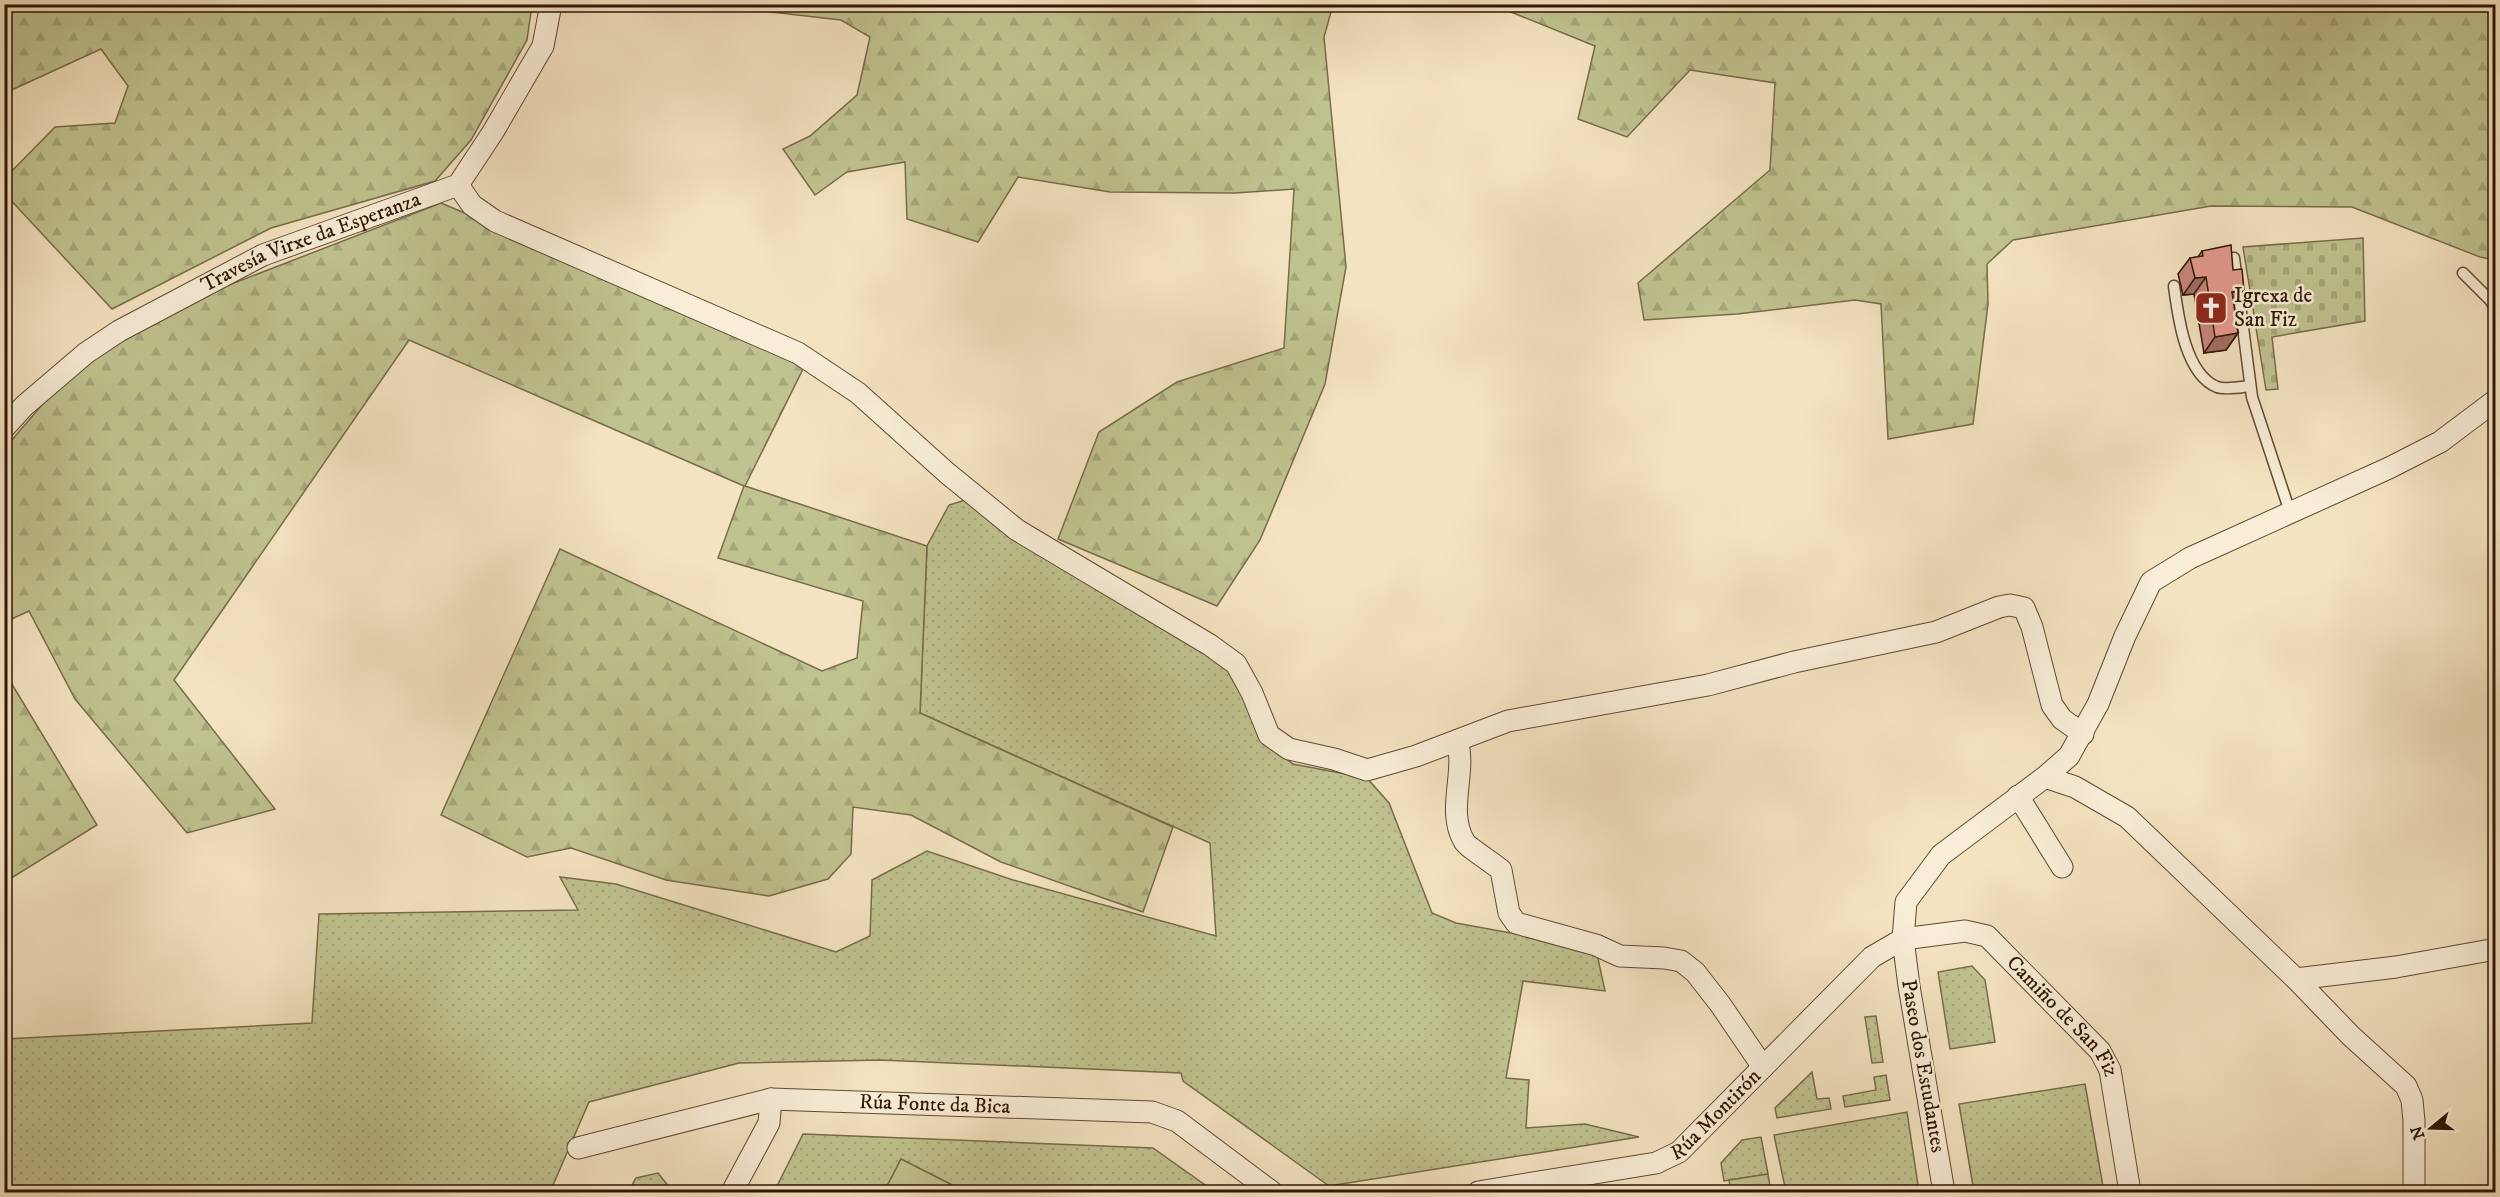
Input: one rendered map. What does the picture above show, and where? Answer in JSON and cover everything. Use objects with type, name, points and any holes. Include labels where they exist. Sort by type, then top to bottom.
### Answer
[{"type":"street","points":[[551,4],[543,46],[493,132],[458,185],[472,206],[495,221],[798,353],[858,393],[947,473],[1017,530],[1210,645],[1236,664],[1252,693],[1269,735],[1289,748],[1366,770],[1416,756],[1508,721],[1708,685],[1794,662],[1936,632],[1999,607],[2010,605],[2024,608],[2032,627],[2052,705],[2062,719],[2082,734]]},
{"type":"street","name":"Travesía Virxe da Esperanza","points":[[4,428],[24,406],[86,353],[119,331],[262,255],[458,185]]},
{"type":"street","name":"Paseo dos Estudantes","points":[[1944,1192],[1903,939],[1905,902],[1941,855],[2045,777],[2069,756],[2098,704],[2125,636],[2151,582],[2190,558],[2389,468],[2440,442],[2496,400]]},
{"type":"street","points":[[1456,741],[1461,753],[1456,788],[1458,824],[1465,844],[1500,870],[1509,913],[1516,923],[1596,945],[1620,956],[1681,961],[1695,972],[1720,1004],[1763,1067]]},
{"type":"street","points":[[2045,777],[2075,788],[2127,817],[2296,979],[2351,1036],[2406,1086],[2412,1100],[2414,1121],[2414,1192]]},
{"type":"street","points":[[2018,796],[2062,867]]},
{"type":"street","name":"Camiño de San Fiz","points":[[1903,939],[1965,932],[1987,936],[2100,1052],[2110,1070],[2130,1192]]},
{"type":"street","name":"Rúa Montirón","points":[[1478,1192],[1656,1163],[1679,1152],[1872,957],[1903,939]]},
{"type":"street","points":[[2296,979],[2396,967],[2496,949]]},
{"type":"street","points":[[732,1192],[769,1123],[771,1099]]},
{"type":"street","name":"Rúa Fonte da Bica","points":[[578,1148],[771,1099],[1152,1112],[1177,1121],[1272,1192]]},
{"type":"lane","points":[[2234,258],[2252,397],[2290,512]]},
{"type":"lane","points":[[2463,273],[2496,309]]},
{"type":"lane","points":[[2175,286],[2184,342],[2202,378],[2219,388],[2250,386]]},
{"type":"green space","points":[[5,4],[532,5],[527,40],[471,140],[435,181],[271,228],[112,309],[5,194],[5,178],[55,127],[115,123],[128,86],[101,49],[5,93]]},
{"type":"green space","points":[[734,5],[1333,5],[1324,37],[1346,267],[1325,384],[1260,540],[1217,606],[1058,539],[1099,432],[1177,382],[1284,348],[1294,189],[1235,193],[1110,192],[1018,177],[978,242],[907,219],[905,162],[847,172],[815,195],[783,149],[810,136],[857,95],[870,37],[841,20]]},
{"type":"green space","points":[[1508,5],[2495,5],[2495,260],[2480,257],[2352,207],[2211,206],[2013,240],[1987,264],[1988,304],[1973,424],[1888,439],[1881,304],[1855,300],[1737,314],[1644,320],[1638,283],[1770,170],[1775,83],[1690,70],[1627,137],[1578,119],[1595,46],[1506,10]]},
{"type":"green space","points":[[441,203],[659,295],[804,367],[745,486],[927,546],[920,713],[1173,827],[1143,912],[1001,862],[911,815],[853,807],[851,854],[828,879],[769,896],[666,880],[571,848],[527,857],[441,815],[560,549],[822,671],[857,658],[863,601],[718,558],[744,486],[409,340],[174,680],[275,809],[187,833],[75,699],[29,611],[5,622],[5,448],[66,377],[167,309]]},
{"type":"green space","points":[[2363,238],[2365,321],[2272,337],[2278,389],[2266,390],[2243,247]]},
{"type":"green space","points":[[965,500],[1221,659],[1250,707],[1262,740],[1293,764],[1367,778],[1389,803],[1432,913],[1456,923],[1555,941],[1597,954],[1605,991],[1523,981],[1506,1078],[1529,1080],[1526,1128],[1585,1124],[1639,1137],[1329,1186],[1183,1081],[1181,1073],[881,1060],[739,1063],[589,1102],[550,1192],[5,1192],[5,1039],[312,1023],[319,914],[578,910],[560,877],[616,884],[836,952],[870,936],[872,880],[927,851],[1013,880],[1216,936],[1210,843],[920,713],[927,546],[949,505]]},
{"type":"green space","points":[[4,671],[97,825],[5,882],[4,882]]},
{"type":"green space","points":[[1972,966],[1985,980],[1995,1042],[1950,1049],[1938,972]]},
{"type":"green space","points":[[1876,1016],[1883,1062],[1872,1063],[1865,1017]]},
{"type":"green space","points":[[1812,1072],[1817,1099],[1829,1098],[1831,1109],[1777,1118],[1775,1108]]},
{"type":"green space","points":[[1886,1075],[1890,1100],[1845,1107],[1843,1096],[1876,1090],[1874,1077]]},
{"type":"green space","points":[[2085,1084],[2104,1192],[1974,1192],[1959,1104]]},
{"type":"green space","points":[[1907,1112],[1919,1192],[1786,1192],[1774,1135]]},
{"type":"green space","points":[[803,1134],[1153,1148],[1215,1192],[966,1192],[901,1159],[884,1192],[774,1192]]},
{"type":"green space","points":[[1761,1137],[1768,1174],[1724,1181],[1721,1163],[1742,1140]]},
{"type":"green space","points":[[901,1159],[966,1192],[884,1192]]},
{"type":"green space","points":[[658,1173],[673,1192],[628,1192],[636,1178]]},
{"type":"green space","points":[[1768,1174],[1771,1192],[1731,1192],[1729,1180]]},
{"type":"building","points":[[2231,245],[2233,270],[2242,269],[2244,291],[2232,292],[2238,333],[2215,337],[2206,277],[2195,278],[2190,258],[2203,256],[2202,251]]},
{"type":"place","name":"Igrexa de San Fiz","points":[[2211,308]]}]
